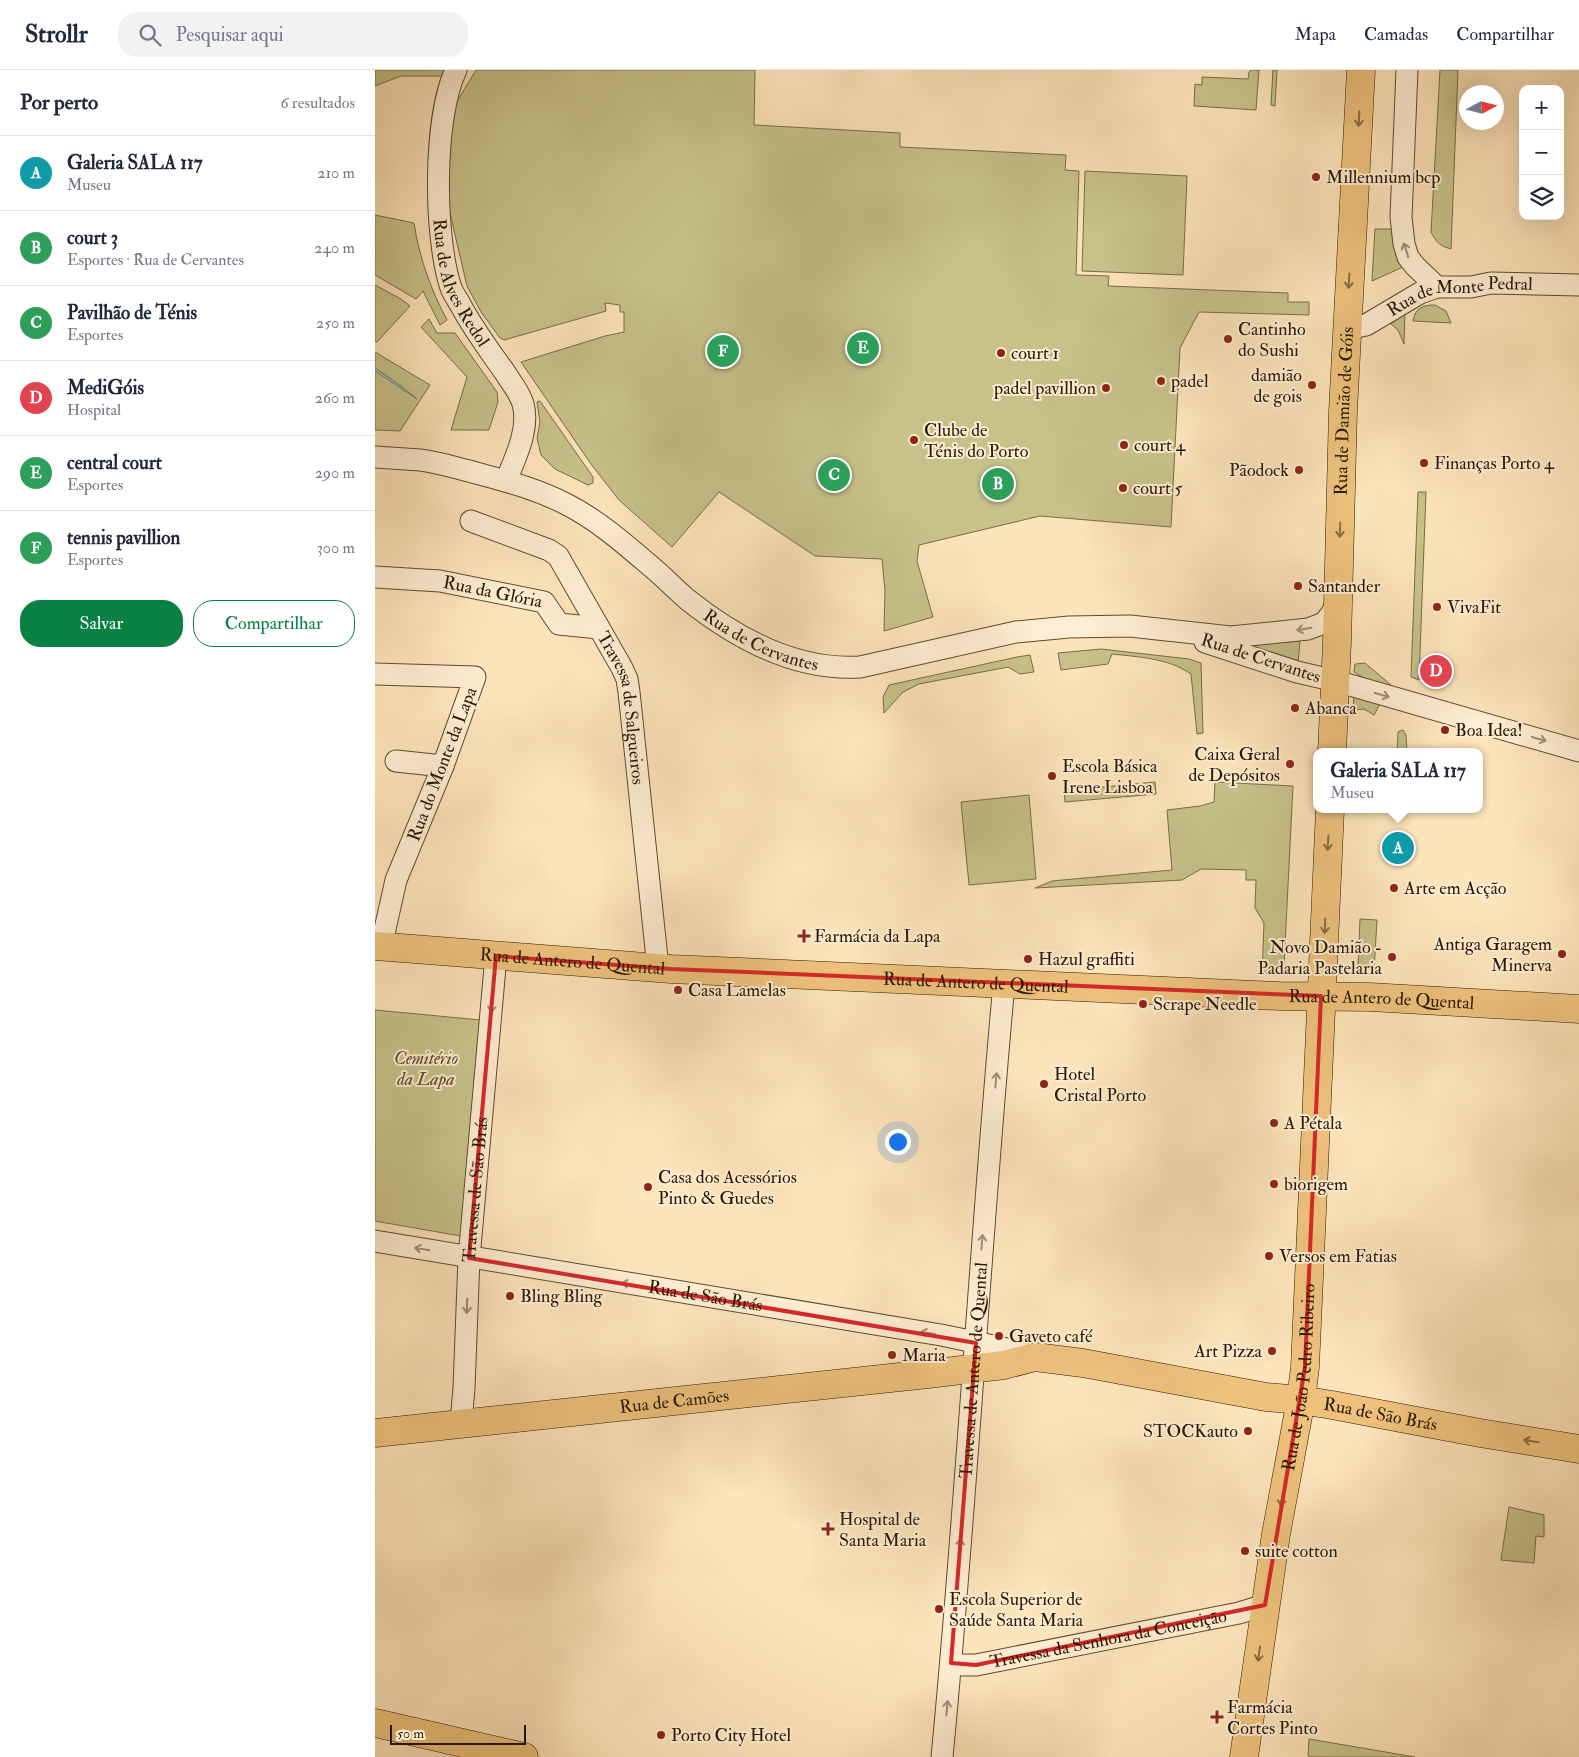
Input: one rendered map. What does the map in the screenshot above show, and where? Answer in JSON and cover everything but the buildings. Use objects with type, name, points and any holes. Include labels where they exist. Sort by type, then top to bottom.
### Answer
[{"type":"main road","name":"Rua de Damião de Góis","points":[[1332,748],[1347,329],[1361,70]]},
{"type":"main road","points":[[1321,996],[1330,813]]},
{"type":"main road","name":"Rua de Antero de Quental","points":[[378,947],[658,968],[1279,996],[1321,996],[1579,1009]]},
{"type":"main road","name":"Rua de João Pedro Ribeiro","points":[[1245,1757],[1265,1605],[1301,1400],[1305,1367],[1321,996]]},
{"type":"main road","name":"Rua de São Brás","points":[[975,1356],[1005,1365],[1035,1357],[1083,1363],[1266,1397],[1301,1400],[1579,1449]]},
{"type":"main road","name":"Rua de Camões","points":[[375,1433],[975,1356]]},
{"type":"main road","points":[[375,1723],[524,1757]]},
{"type":"street","name":"Rua de Alves Redol","points":[[456,70],[446,103],[441,133],[439,219],[451,289],[516,390],[523,405],[523,430],[506,481]]},
{"type":"street","points":[[1407,70],[1401,217],[1404,244],[1408,257],[1437,287]]},
{"type":"street","name":"Rua de Monte Pedral","points":[[1347,329],[1366,325],[1421,293],[1437,287],[1471,287],[1491,283],[1579,286]]},
{"type":"street","name":"Rua de Cervantes","points":[[375,457],[434,463],[506,481],[567,504],[589,518],[655,570],[686,599],[715,620],[752,642],[788,658],[816,665],[843,668],[861,667],[1017,632],[1069,627],[1130,626],[1231,636],[1308,629],[1324,623],[1332,613],[1338,599]]},
{"type":"street","name":"Travessa de Salgueiros","points":[[471,521],[549,550],[558,556],[627,679],[658,968]]},
{"type":"street","name":"Rua da Glória","points":[[375,577],[440,581],[544,602],[559,624],[599,628]]},
{"type":"street","name":"Rua de Cervantes","points":[[1187,633],[1214,646],[1297,672],[1336,681],[1579,751]]},
{"type":"street","name":"Rua do Monte da Lapa","points":[[375,674],[475,677],[443,766],[396,880],[378,947]]},
{"type":"street","points":[[395,761],[443,766]]},
{"type":"street","name":"Travessa de São Brás","points":[[461,1423],[469,1258],[496,956]]},
{"type":"street","name":"Travessa de Antero de Quental","points":[[942,1757],[1004,984]]},
{"type":"street","name":"Rua de São Brás","points":[[375,1241],[941,1335],[975,1356]]},
{"type":"street","name":"Travessa da Senhora da Conceição","points":[[951,1663],[976,1665],[1239,1613],[1265,1605]]},
{"type":"highlighted area","points":[[496,956],[671,969],[1321,996],[1305,1367],[1265,1605],[976,1665],[951,1663],[976,1343],[469,1258]]},
{"type":"green space","points":[[375,70],[447,70],[444,76],[401,76],[375,86]]},
{"type":"green space","points":[[476,70],[755,70],[754,125],[900,133],[900,147],[1066,155],[1065,170],[1079,171],[1076,275],[1109,276],[1108,286],[1288,293],[1288,302],[1309,302],[1309,315],[1199,312],[1180,348],[1171,527],[1040,516],[919,545],[917,561],[933,617],[884,631],[885,591],[882,559],[815,556],[719,492],[672,547],[619,500],[591,464],[521,362],[624,332],[624,312],[620,312],[620,305],[605,303],[606,311],[504,340],[500,338],[481,312],[467,286],[450,213],[444,213],[446,150],[456,103]]},
{"type":"green space","points":[[1251,70],[1259,70],[1256,110],[1194,106],[1195,84],[1202,85],[1202,77],[1248,79]]},
{"type":"green space","points":[[1273,70],[1277,70],[1275,106],[1271,105]]},
{"type":"green space","points":[[1440,70],[1458,70],[1451,249],[1439,243],[1431,232]]},
{"type":"green space","points":[[1085,171],[1187,176],[1183,275],[1082,271]]},
{"type":"green space","points":[[375,215],[414,223],[426,273],[447,320],[440,325],[423,291],[416,299],[375,275]]},
{"type":"green space","points":[[1375,229],[1392,229],[1403,267],[1372,281]]},
{"type":"green space","points":[[375,285],[410,306],[377,342],[375,341]]},
{"type":"green space","points":[[1435,305],[1446,311],[1451,323],[1413,321],[1420,308]]},
{"type":"green space","points":[[1405,312],[1404,344],[1398,330],[1391,324]]},
{"type":"green space","points":[[429,319],[437,333],[455,333],[497,392],[498,402],[489,430],[451,430],[467,377],[421,327]]},
{"type":"green space","points":[[375,352],[430,385],[400,431],[375,430]]},
{"type":"green space","points":[[540,401],[593,477],[593,483],[588,485],[555,469],[541,455],[537,438],[540,422],[537,402]]},
{"type":"green space","points":[[1418,492],[1426,492],[1419,680],[1411,677]]},
{"type":"green space","points":[[1300,641],[1298,664],[1239,646]]},
{"type":"green space","points":[[1101,649],[1189,659],[1201,663],[1203,733],[1197,734],[1191,674],[1173,665],[1143,657],[1112,654],[1108,664],[1061,670],[1058,653]]},
{"type":"green space","points":[[1030,655],[1034,672],[1020,674],[1008,667],[919,684],[903,692],[884,713],[883,697],[889,685]]},
{"type":"green space","points":[[1365,663],[1397,690],[1367,680],[1354,672],[1355,664]]},
{"type":"green space","points":[[1354,695],[1380,704],[1374,715],[1364,709],[1353,710]]},
{"type":"green space","points":[[1403,730],[1406,735],[1407,748],[1397,748],[1398,732]]},
{"type":"green space","points":[[1155,782],[1156,794],[1065,802],[1064,791]]},
{"type":"green space","points":[[1215,782],[1293,786],[1284,965],[1270,974],[1262,973],[1264,923],[1255,908],[1256,880],[1246,880],[1246,870],[1201,869],[1182,880],[1035,888],[1052,881],[1172,870],[1167,810],[1200,806],[1214,802]]},
{"type":"green space","points":[[1029,795],[1036,879],[969,885],[961,802]]},
{"type":"green space","points":[[1360,919],[1377,920],[1374,971],[1358,965]]},
{"type":"green space","name":"Cemitério da Lapa","points":[[375,1010],[481,1020],[466,1237],[375,1221]]},
{"type":"green space","points":[[1509,1507],[1544,1515],[1544,1537],[1536,1536],[1534,1563],[1501,1560]]},
{"type":"green space","points":[[1309,1739],[1415,1757],[1312,1757],[1308,1756]]},
{"type":"shaded area","points":[[375,368],[400,385],[417,399],[375,371]]},
{"type":"place","name":"Millennium bcp","points":[[1316,177]]},
{"type":"place","name":"Cantinho do Sushi","points":[[1228,339]]},
{"type":"place","name":"central court","points":[[863,348]]},
{"type":"place","name":"tennis pavillion","points":[[723,351]]},
{"type":"place","name":"court 1","points":[[1001,353]]},
{"type":"place","name":"padel","points":[[1161,381]]},
{"type":"place","name":"damião de gois","points":[[1312,385]]},
{"type":"place","name":"padel pavillion","points":[[1106,388]]},
{"type":"place","name":"Clube de Ténis do Porto","points":[[914,440]]},
{"type":"place","name":"court 4","points":[[1124,445]]},
{"type":"place","name":"Finanças Porto 4","points":[[1424,463]]},
{"type":"place","name":"Pãodock","points":[[1299,470]]},
{"type":"place","name":"Pavilhão de Ténis","points":[[834,475]]},
{"type":"place","name":"court 3","points":[[998,484]]},
{"type":"place","name":"court 5","points":[[1123,488]]},
{"type":"place","name":"Santander","points":[[1298,586]]},
{"type":"place","name":"VivaFit","points":[[1437,607]]},
{"type":"place","name":"MediGóis","points":[[1436,671]]},
{"type":"place","name":"Abanca","points":[[1295,708]]},
{"type":"place","name":"Boa Idea!","points":[[1445,730]]},
{"type":"place","name":"Caixa Geral de Depósitos","points":[[1290,764]]},
{"type":"place","name":"Escola Básica Irene Lisboa","points":[[1052,776]]},
{"type":"place","name":"Galeria SALA 117","points":[[1398,848]]},
{"type":"place","name":"Arte em Acção","points":[[1394,888]]},
{"type":"place","name":"Farmácia da Lapa","points":[[804,936]]},
{"type":"place","name":"Antiga Garagem Minerva","points":[[1562,954]]},
{"type":"place","name":"Novo Damião - Padaria Pastelaria","points":[[1392,957]]},
{"type":"place","name":"Hazul graffiti","points":[[1028,959]]},
{"type":"place","name":"Casa Lamelas","points":[[678,990]]},
{"type":"place","name":"Scrape Needle","points":[[1143,1004]]},
{"type":"place","name":"Hotel Cristal Porto","points":[[1044,1084]]},
{"type":"place","name":"A Pétala","points":[[1274,1123]]},
{"type":"place","name":"biorigem","points":[[1274,1184]]},
{"type":"place","name":"Casa dos Acessórios Pinto & Guedes","points":[[648,1187]]},
{"type":"place","name":"Versos em Fatias","points":[[1269,1256]]},
{"type":"place","name":"Bling Bling","points":[[510,1296]]},
{"type":"place","name":"Gaveto café","points":[[999,1336]]},
{"type":"place","name":"Art Pizza","points":[[1272,1351]]},
{"type":"place","name":"Maria","points":[[892,1355]]},
{"type":"place","name":"STOCKauto","points":[[1248,1431]]},
{"type":"place","name":"Hospital de Santa Maria","points":[[828,1529]]},
{"type":"place","name":"suite cotton","points":[[1245,1551]]},
{"type":"place","name":"Escola Superior de Saúde Santa Maria","points":[[939,1609]]},
{"type":"place","name":"Farmácia Cortes Pinto","points":[[1217,1717]]},
{"type":"place","name":"Porto City Hotel","points":[[661,1735]]}]
